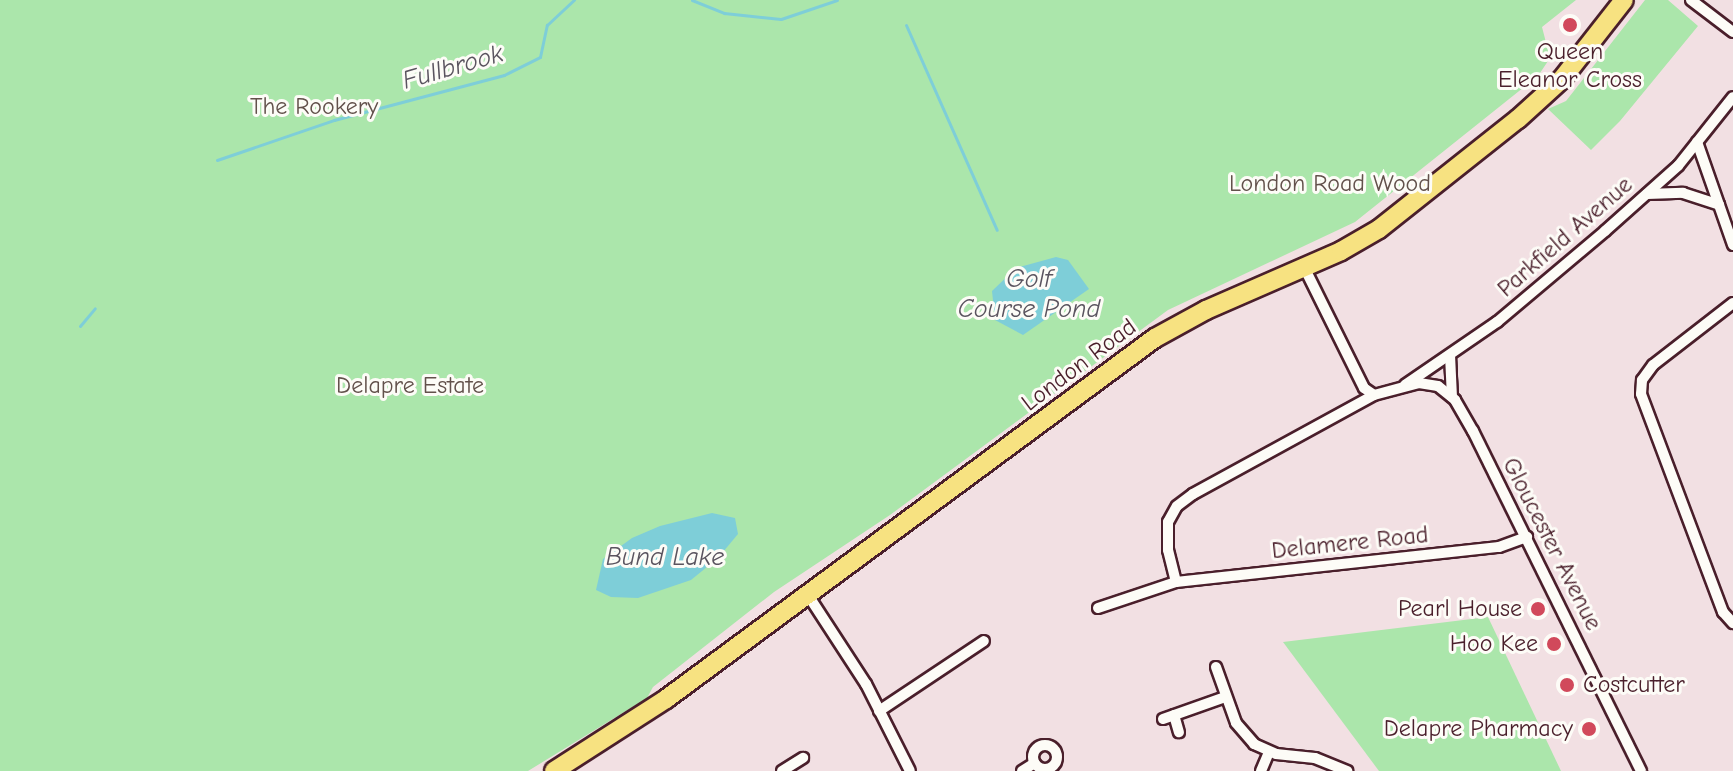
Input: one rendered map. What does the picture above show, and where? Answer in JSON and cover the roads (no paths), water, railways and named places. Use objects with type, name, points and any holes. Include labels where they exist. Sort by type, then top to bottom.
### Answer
[{"type":"highway","name":"London Road","points":[[554,771],[666,699],[806,592],[1155,338],[1206,310],[1304,267],[1379,229],[1518,119],[1562,79],[1624,0]]},
{"type":"street","points":[[1691,0],[1733,32]]},
{"type":"street","name":"Parkfield Avenue","points":[[1405,387],[1406,382],[1497,322],[1646,195],[1697,142],[1733,97]]},
{"type":"street","points":[[1697,142],[1733,245]]},
{"type":"street","points":[[1646,195],[1683,193],[1720,209],[1733,206]]},
{"type":"street","points":[[1304,267],[1364,388],[1374,395]]},
{"type":"street","points":[[1733,303],[1653,365],[1642,380],[1641,394],[1723,612],[1733,623]]},
{"type":"street","points":[[1450,355],[1452,397]]},
{"type":"street","points":[[1176,582],[1168,550],[1168,522],[1177,506],[1193,494],[1374,395],[1430,383],[1452,397]]},
{"type":"street","name":"Gloucester Avenue","points":[[1452,397],[1527,537],[1641,771]]},
{"type":"street","name":"Delamere Road","points":[[1098,608],[1176,582],[1499,547],[1527,537]]},
{"type":"street","points":[[806,592],[879,711],[910,771]]},
{"type":"street","points":[[879,711],[984,641]]},
{"type":"street","points":[[1216,667],[1225,697],[1243,733],[1269,752],[1315,758],[1348,771]]},
{"type":"street","points":[[1179,732],[1169,717],[1225,697]]},
{"type":"street","points":[[1047,745],[1054,749],[1057,756],[1052,769],[1044,769],[1035,763],[1036,750],[1047,745]]},
{"type":"street","points":[[1261,771],[1269,752]]},
{"type":"street","points":[[782,771],[803,758]]},
{"type":"street","points":[[1022,771],[1035,763]]},
{"type":"water","name":"Golf Course Pond","points":[[1056,257],[1068,260],[1089,289],[1023,335],[995,320],[992,291],[1016,268]]},
{"type":"water","name":"Bund Lake","points":[[712,513],[735,518],[738,534],[718,558],[691,580],[638,598],[611,597],[596,590],[603,559],[632,538],[660,526]]},
{"type":"waterway","name":"Fullbrook","points":[[217,160],[334,120],[504,75],[540,57],[547,25],[574,0]]},
{"type":"waterway","name":"Fullbrook","points":[[692,0],[724,13],[781,19],[837,0]]},
{"type":"waterway","points":[[906,25],[997,230]]},
{"type":"waterway","points":[[80,326],[95,308]]},
{"type":"place","name":"Queen Eleanor Cross","points":[[1570,25]]},
{"type":"place","name":"Pearl House","points":[[1538,609]]},
{"type":"place","name":"Hoo Kee","points":[[1554,644]]},
{"type":"place","name":"Costcutter","points":[[1567,685]]},
{"type":"place","name":"Delapre Pharmacy","points":[[1589,729]]},
{"type":"park label","name":"The Rookery","points":[[314,107]]},
{"type":"park label","name":"London Road Wood","points":[[1330,184]]},
{"type":"park label","name":"Delapre Estate","points":[[410,386]]}]
